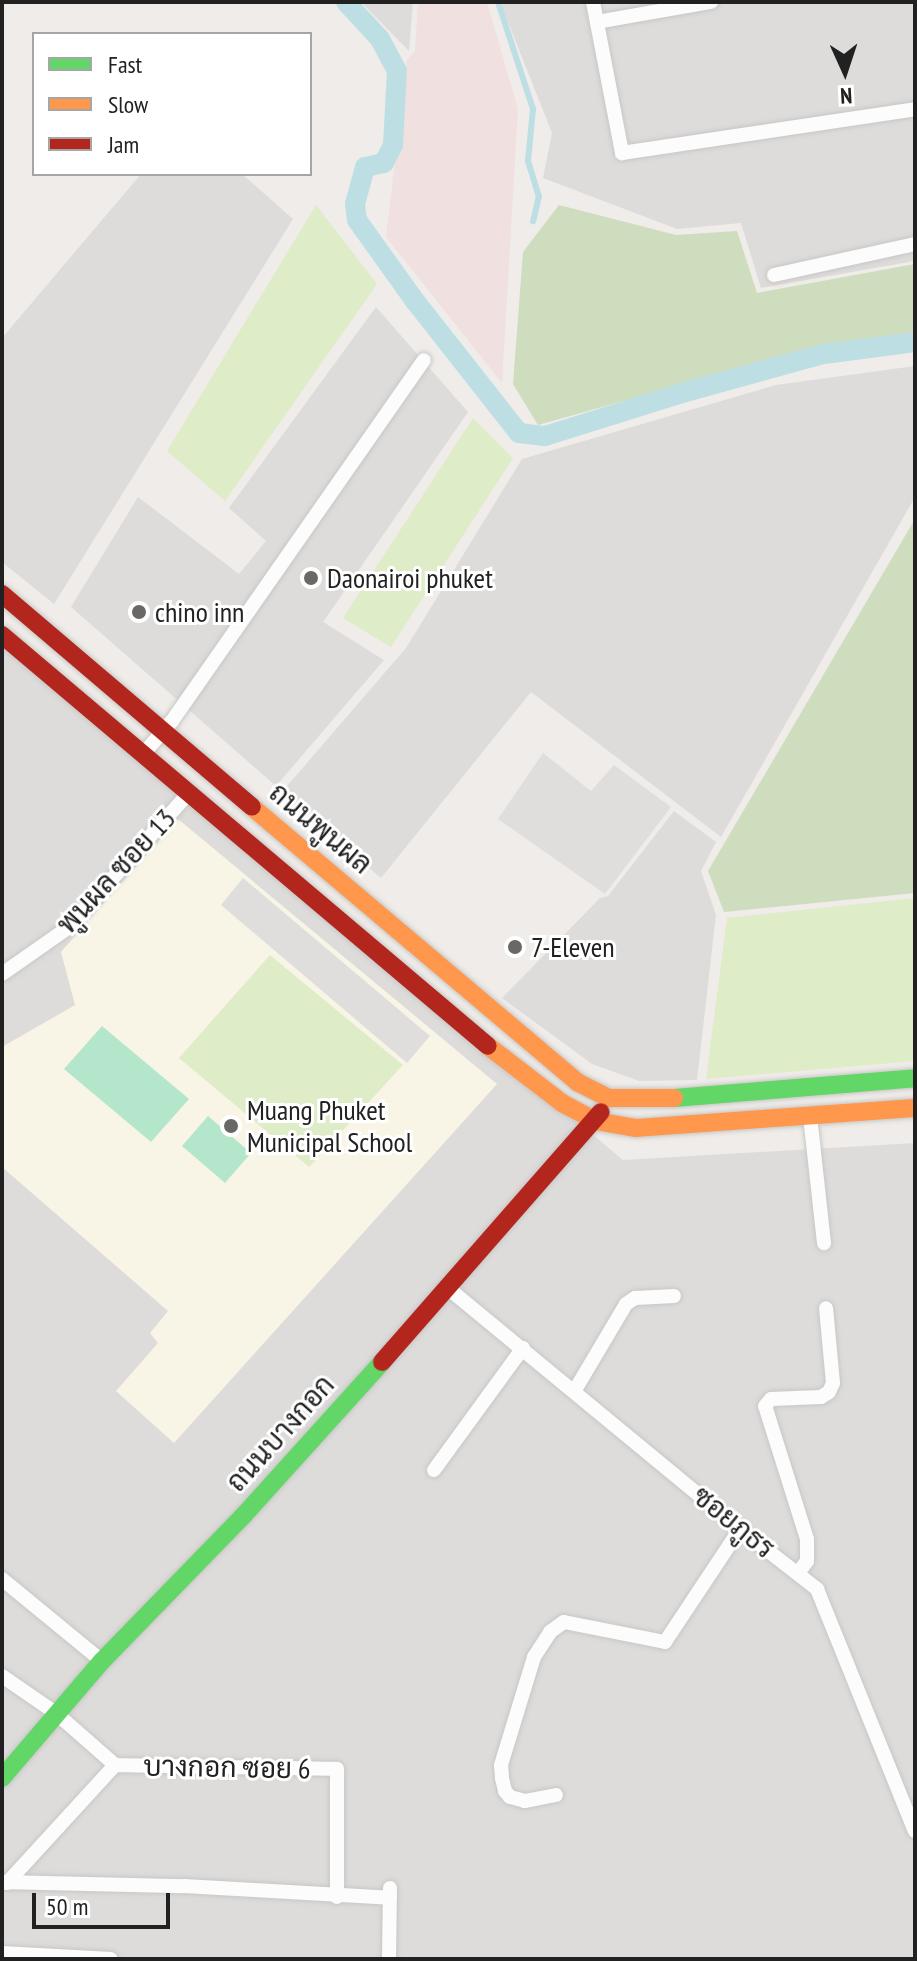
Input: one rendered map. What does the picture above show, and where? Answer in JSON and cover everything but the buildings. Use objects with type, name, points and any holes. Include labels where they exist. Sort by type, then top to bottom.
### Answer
[{"type":"main road","name":"ถนนพูนผล","points":[[2,594],[564,1071],[608,1098]]},
{"type":"main road","name":"ถนนพูนผล","points":[[2,636],[519,1072],[562,1103],[596,1121]]},
{"type":"main road","points":[[608,1098],[643,1101],[915,1078]]},
{"type":"main road","name":"ถนนบางกอก","points":[[2,1778],[102,1661],[243,1516],[449,1289],[596,1121],[608,1098]]},
{"type":"main road","points":[[596,1121],[636,1128],[915,1108]]},
{"type":"street","points":[[593,2],[622,153],[915,109]]},
{"type":"street","points":[[597,22],[711,2]]},
{"type":"street","points":[[774,275],[915,244]]},
{"type":"street","points":[[143,754],[424,360]]},
{"type":"street","name":"พูนผล ซอย 13","points":[[2,974],[69,927],[189,793]]},
{"type":"street","points":[[810,1116],[824,1243]]},
{"type":"street","name":"ซอยภูธร","points":[[449,1289],[817,1589],[915,1831]]},
{"type":"street","points":[[575,1390],[626,1304],[635,1298],[674,1296]]},
{"type":"street","points":[[798,1573],[807,1561],[807,1539],[765,1406],[771,1399],[821,1397],[829,1392],[833,1383],[826,1308]]},
{"type":"street","points":[[434,1470],[523,1348]]},
{"type":"street","points":[[556,1795],[525,1801],[510,1797],[505,1791],[501,1765],[534,1657],[550,1632],[564,1622],[665,1642],[740,1529]]},
{"type":"street","points":[[2,1579],[102,1661]]},
{"type":"street","name":"บางกอก ซอย 6","points":[[2,1676],[57,1714],[115,1765],[337,1769],[337,1897]]},
{"type":"street","points":[[4,1882],[115,1765]]},
{"type":"street","points":[[4,1882],[184,1886],[337,1897],[390,1893],[389,1959]]},
{"type":"street","points":[[2,1953],[111,1959]]},
{"type":"shaded area","points":[[361,2],[413,2],[409,51]]},
{"type":"shaded area","points":[[418,2],[487,2],[518,109],[502,383],[386,237],[407,60],[415,51]]},
{"type":"shaded area","points":[[500,2],[915,2],[915,261],[761,288],[741,223],[677,229],[543,178],[552,133]]},
{"type":"shaded area","points":[[139,176],[244,176],[293,219],[54,604],[2,562],[2,338]]},
{"type":"shaded area","points":[[376,307],[468,412],[323,622],[384,660],[276,786],[71,607],[138,497],[239,574],[266,541],[229,508]]},
{"type":"shaded area","points":[[915,366],[915,497],[721,837],[531,692],[381,878],[281,793],[406,648],[522,459],[776,385]]},
{"type":"shaded area","points":[[2,636],[623,1160],[915,1143],[915,1959],[2,1959]]},
{"type":"shaded area","points":[[543,753],[591,791],[614,765],[671,807],[605,894],[498,819]]},
{"type":"shaded area","points":[[674,811],[716,842],[701,871],[716,915],[697,1080],[639,1081],[592,1064],[502,998],[600,898],[608,896]]},
{"type":"shaded area","name":"Muang Phuket Municipal School","points":[[178,819],[497,1084],[174,1443],[116,1391],[158,1343],[150,1333],[168,1311],[2,1167],[2,1047],[75,1005],[61,952]]},
{"type":"shaded area","points":[[243,878],[430,1036],[407,1063],[221,905]]},
{"type":"green space","points":[[316,205],[377,284],[225,501],[167,451]]},
{"type":"green space","points":[[559,205],[676,235],[737,231],[757,293],[915,264],[915,332],[823,345],[538,425],[513,384],[523,252]]},
{"type":"green space","points":[[473,418],[513,458],[391,647],[343,618]]},
{"type":"green space","points":[[915,519],[915,893],[724,912],[708,871]]},
{"type":"green space","points":[[915,898],[915,1061],[706,1079],[727,918]]},
{"type":"green space","points":[[270,955],[403,1065],[309,1167],[179,1058]]},
{"type":"green space","points":[[102,1026],[189,1099],[151,1142],[64,1069]]},
{"type":"green space","points":[[208,1116],[251,1153],[225,1183],[182,1146]]},
{"type":"waterway","points":[[346,2],[380,39],[397,71],[393,145],[384,163],[365,167],[355,204],[357,220],[415,301],[519,433],[545,436],[682,393],[824,354],[915,342]]},
{"type":"waterway","points":[[498,2],[533,109],[528,161],[539,196],[533,221]]},
{"type":"traffic: fast","points":[[674,1098],[915,1078]]},
{"type":"traffic: fast","points":[[2,1778],[102,1661],[243,1516],[382,1362]]},
{"type":"traffic: slow","points":[[252,807],[577,1082],[608,1098],[674,1098]]},
{"type":"traffic: slow","points":[[488,1046],[562,1103],[596,1121],[636,1128],[915,1108]]},
{"type":"traffic: jam","points":[[2,594],[252,807]]},
{"type":"traffic: jam","points":[[2,635],[488,1046]]},
{"type":"traffic: jam","points":[[382,1362],[601,1112]]},
{"type":"place","name":"Daonairoi phuket","points":[[311,578]]},
{"type":"place","name":"chino inn","points":[[139,612]]},
{"type":"place","name":"7-Eleven","points":[[515,947]]},
{"type":"place","name":"Muang Phuket Municipal School","points":[[231,1126]]}]
